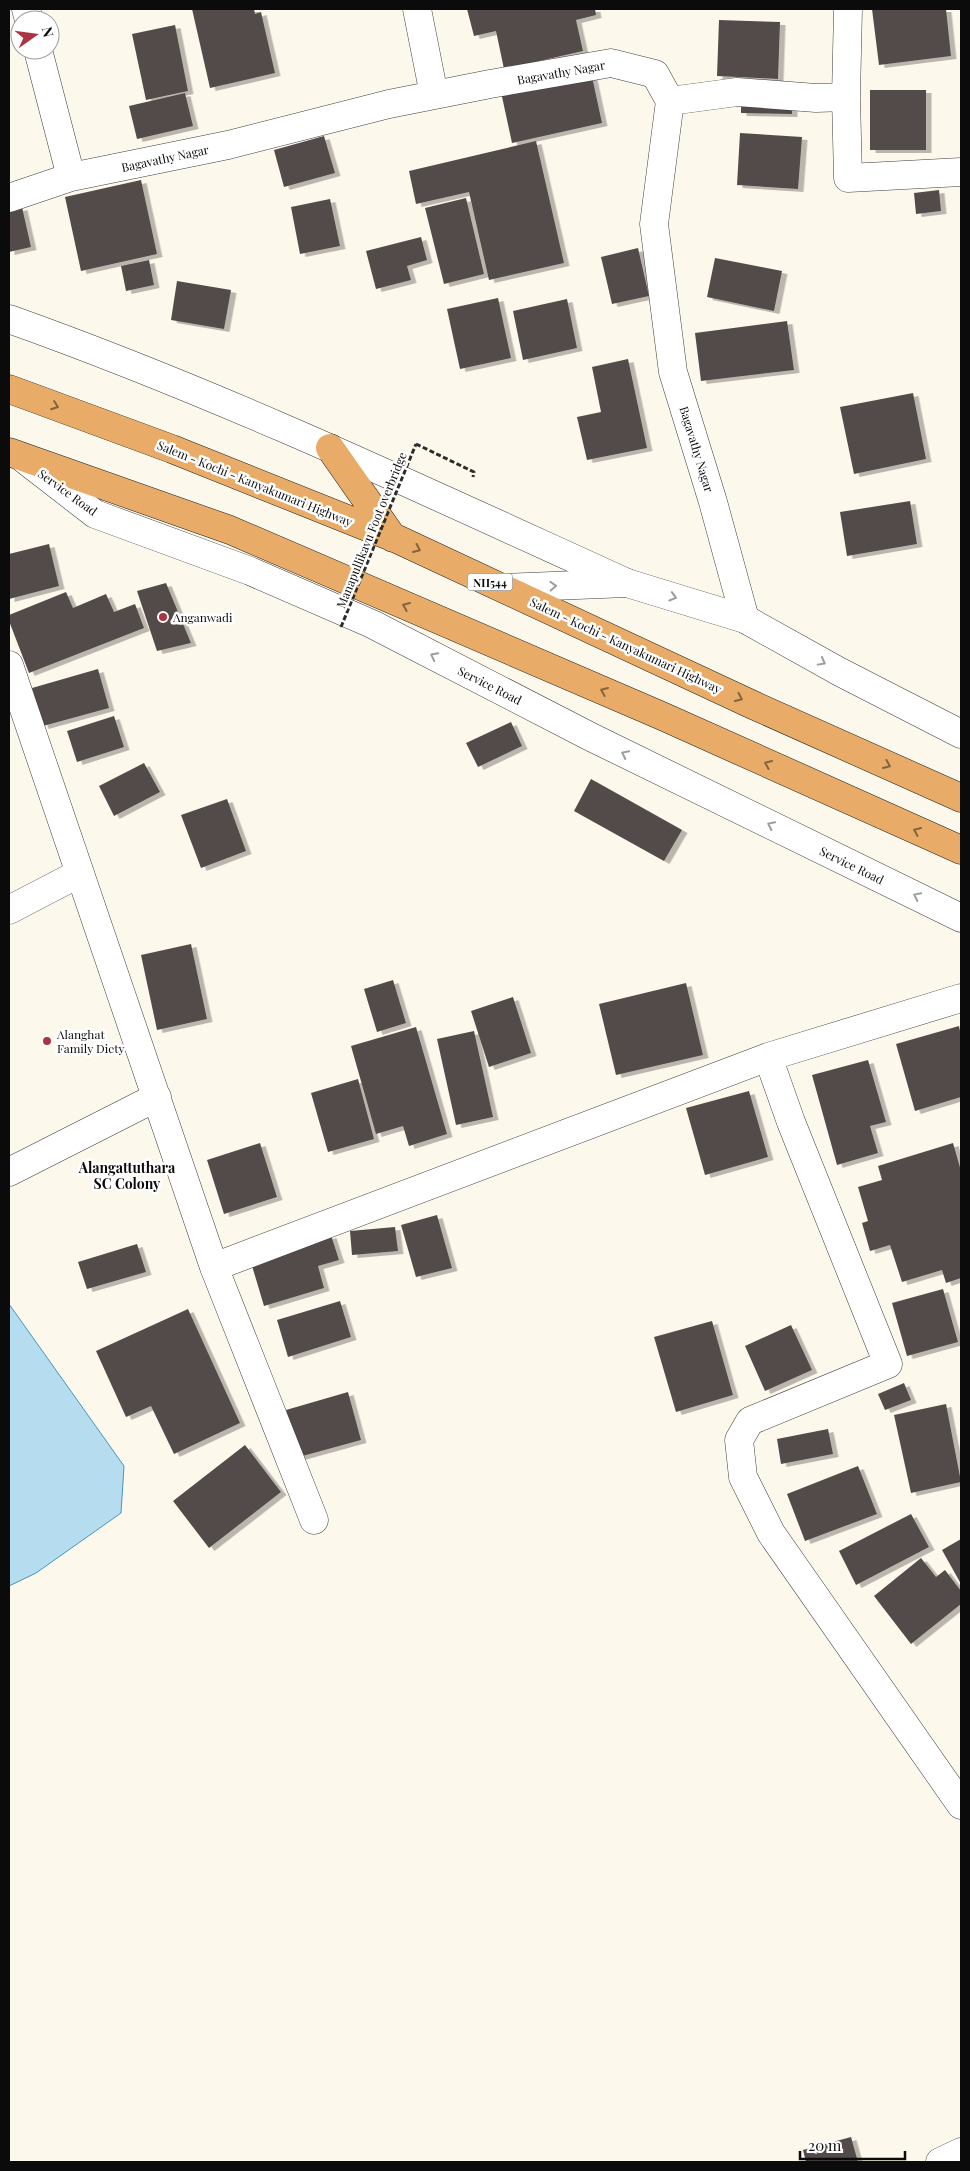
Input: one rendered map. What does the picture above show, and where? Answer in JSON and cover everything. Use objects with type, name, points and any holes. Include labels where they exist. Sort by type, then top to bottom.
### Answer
[{"type":"highway","name":"Salem - Kochi - Kanyakumari Highway","points":[[9,389],[172,449],[393,538],[961,798]]},
{"type":"highway","points":[[330,448],[393,538]]},
{"type":"highway","points":[[14,453],[230,530],[653,712],[961,850]]},
{"type":"street","points":[[417,9],[434,95]]},
{"type":"street","points":[[848,9],[846,97],[848,178],[961,172]]},
{"type":"street","points":[[41,60],[71,177]]},
{"type":"street","name":"Bagavathy Nagar","points":[[9,198],[71,177],[228,144],[434,95],[612,63],[654,74],[670,101],[654,224],[673,372],[713,502],[745,619]]},
{"type":"street","points":[[670,101],[737,92],[816,98],[846,97]]},
{"type":"street","points":[[9,319],[161,378],[330,448],[627,583],[745,619],[840,672],[961,734]]},
{"type":"street","name":"Service Road","points":[[14,453],[95,514],[250,571],[372,624],[591,737],[961,918]]},
{"type":"street","points":[[504,588],[627,583]]},
{"type":"street","points":[[9,665],[214,1267],[314,1520]]},
{"type":"street","points":[[9,910],[80,873]]},
{"type":"street","points":[[214,1267],[768,1056],[961,998]]},
{"type":"street","points":[[768,1056],[791,1122],[888,1364],[750,1421],[739,1440],[743,1477],[771,1533],[961,1805]]},
{"type":"street","points":[[9,1172],[157,1097]]},
{"type":"street","points":[[940,2162],[961,2152]]},
{"type":"path","name":"Manapullikavu Foot overbridge","points":[[341,627],[416,444],[474,472]]},
{"type":"water","points":[[9,1304],[124,1466],[121,1513],[36,1573],[9,1586]]},
{"type":"building","points":[[192,9],[254,9],[255,14],[261,12],[275,73],[210,88]]},
{"type":"building","points":[[467,9],[595,9],[596,15],[576,20],[583,51],[504,69],[496,31],[474,36]]},
{"type":"building","points":[[872,9],[946,9],[951,56],[879,65]]},
{"type":"building","points":[[719,20],[780,22],[778,79],[717,76]]},
{"type":"building","points":[[175,25],[188,91],[146,100],[132,34]]},
{"type":"building","points":[[591,72],[602,123],[512,143],[501,92]]},
{"type":"building","points":[[741,90],[792,90],[792,114],[741,113]]},
{"type":"building","points":[[870,90],[926,90],[926,150],[870,150]]},
{"type":"building","points":[[185,93],[193,126],[137,139],[129,106]]},
{"type":"building","points":[[740,133],[802,137],[798,189],[737,185]]},
{"type":"building","points":[[324,136],[335,173],[284,187],[274,150]]},
{"type":"building","points":[[536,141],[564,263],[489,280],[469,192],[416,204],[409,171]]},
{"type":"building","points":[[141,180],[157,254],[81,271],[65,197]]},
{"type":"building","points":[[939,190],[941,211],[916,214],[914,193]]},
{"type":"building","points":[[466,198],[484,274],[444,284],[425,208]]},
{"type":"building","points":[[330,199],[340,246],[300,254],[291,207]]},
{"type":"building","points":[[22,207],[31,247],[9,252],[9,210]]},
{"type":"building","points":[[421,237],[427,260],[407,266],[411,280],[376,289],[366,251]]},
{"type":"building","points":[[638,248],[649,296],[612,304],[601,257]]},
{"type":"building","points":[[715,258],[782,271],[774,311],[707,297]]},
{"type":"building","points":[[149,260],[154,285],[126,291],[121,266]]},
{"type":"building","points":[[177,281],[231,290],[224,329],[171,320]]},
{"type":"building","points":[[498,298],[511,358],[460,369],[447,309]]},
{"type":"building","points":[[567,299],[577,348],[523,360],[513,311]]},
{"type":"building","points":[[787,321],[794,370],[701,381],[695,333]]},
{"type":"building","points":[[628,359],[647,448],[587,460],[577,417],[601,412],[592,367]]},
{"type":"building","points":[[913,393],[926,459],[854,474],[840,407]]},
{"type":"building","points":[[910,501],[917,544],[847,556],[840,512]]},
{"type":"building","points":[[49,544],[59,586],[9,599],[9,554]]},
{"type":"building","name":"Anganwadi","points":[[166,583],[191,643],[157,651],[137,591]]},
{"type":"building","points":[[66,592],[73,608],[106,594],[114,612],[135,604],[144,628],[29,673],[9,621],[9,615]]},
{"type":"building","points":[[98,669],[109,708],[43,726],[32,688]]},
{"type":"building","points":[[114,716],[124,747],[77,762],[67,731]]},
{"type":"building","points":[[511,722],[522,746],[478,767],[466,743]]},
{"type":"building","points":[[144,763],[160,792],[114,816],[99,786]]},
{"type":"building","points":[[591,779],[682,830],[664,861],[574,811]]},
{"type":"building","points":[[227,799],[246,851],[201,868],[181,815]]},
{"type":"building","points":[[191,944],[207,1019],[157,1030],[141,955]]},
{"type":"building","points":[[393,980],[406,1023],[377,1032],[364,989]]},
{"type":"building","points":[[686,983],[703,1055],[616,1075],[599,1004]]},
{"type":"building","points":[[513,997],[531,1053],[489,1067],[471,1011]]},
{"type":"building","points":[[959,1026],[961,1036],[961,1097],[915,1111],[896,1044]]},
{"type":"building","points":[[416,1027],[447,1134],[409,1146],[403,1126],[376,1134],[351,1046]]},
{"type":"building","points":[[474,1031],[493,1117],[456,1125],[437,1039]]},
{"type":"building","points":[[868,1060],[886,1122],[870,1126],[878,1153],[837,1165],[812,1075]]},
{"type":"building","points":[[358,1079],[374,1139],[328,1152],[311,1093]]},
{"type":"building","points":[[749,1091],[768,1157],[705,1175],[686,1108]]},
{"type":"building","points":[[260,1143],[277,1197],[224,1214],[207,1160]]},
{"type":"building","points":[[953,1143],[961,1171],[961,1278],[946,1283],[942,1270],[902,1282],[890,1245],[870,1251],[862,1223],[868,1221],[858,1187],[882,1180],[878,1166]]},
{"type":"building","points":[[437,1215],[452,1268],[416,1277],[401,1225]]},
{"type":"building","points":[[395,1227],[398,1251],[352,1255],[350,1231]]},
{"type":"building","points":[[331,1235],[339,1260],[318,1266],[324,1288],[264,1306],[250,1259]]},
{"type":"building","points":[[137,1244],[146,1272],[87,1289],[78,1262]]},
{"type":"building","points":[[943,1289],[958,1342],[907,1356],[892,1303]]},
{"type":"building","points":[[340,1301],[351,1337],[288,1357],[277,1320]]},
{"type":"building","points":[[188,1309],[240,1423],[174,1454],[151,1406],[126,1417],[96,1351]]},
{"type":"building","points":[[712,1321],[733,1395],[676,1412],[654,1337]]},
{"type":"building","points":[[791,1325],[812,1370],[765,1391],[745,1346]]},
{"type":"building","points":[[904,1383],[911,1400],[885,1410],[878,1394]]},
{"type":"building","points":[[348,1392],[361,1440],[299,1457],[286,1410]]},
{"type":"building","points":[[946,1404],[961,1482],[911,1493],[894,1415]]},
{"type":"building","points":[[828,1429],[833,1454],[781,1464],[777,1439]]},
{"type":"building","points":[[245,1445],[281,1492],[209,1548],[173,1501]]},
{"type":"building","points":[[858,1466],[877,1514],[805,1541],[787,1494]]},
{"type":"building","points":[[911,1514],[929,1547],[856,1585],[839,1551]]},
{"type":"building","points":[[961,1539],[961,1584],[942,1550]]},
{"type":"building","points":[[921,1558],[936,1577],[945,1570],[961,1591],[961,1604],[911,1644],[874,1596]]},
{"type":"building","points":[[851,2137],[858,2162],[806,2162],[803,2150]]},
{"type":"place","name":"Anganwadi","points":[[163,617]]},
{"type":"place","name":"Alanghat Family Diety","points":[[47,1041]]},
{"type":"district","name":"Alangattuthara SC Colony","points":[[127,1176]]}]
